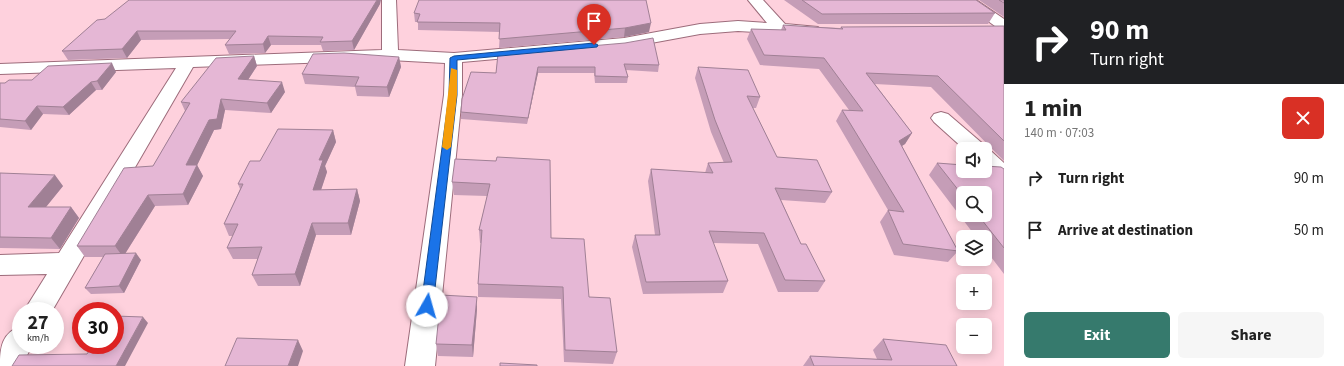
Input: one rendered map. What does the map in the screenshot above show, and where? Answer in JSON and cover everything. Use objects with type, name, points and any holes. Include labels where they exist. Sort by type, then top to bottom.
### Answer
[{"type":"street","points":[[389,0],[390,56]]},
{"type":"street","points":[[755,0],[780,28]]},
{"type":"street","points":[[966,0],[1004,26]]},
{"type":"street","points":[[0,69],[390,56],[454,58],[624,43],[700,28],[738,26],[824,31]]},
{"type":"street","points":[[981,30],[1004,30]]},
{"type":"street","points":[[420,366],[453,95],[454,58]]},
{"type":"street","points":[[43,302],[188,62]]},
{"type":"street","points":[[941,118],[968,142]]},
{"type":"street","points":[[992,164],[1004,175]]},
{"type":"street","points":[[0,265],[66,263]]},
{"type":"street","points":[[5,366],[12,354]]},
{"type":"building","points":[[129,0],[377,0],[352,41],[320,42],[323,37],[268,36],[263,44],[225,45],[236,31],[137,31],[122,49],[62,51],[97,20],[105,19]]},
{"type":"building","points":[[419,0],[646,0],[651,23],[625,28],[499,39],[500,23],[417,22],[420,14],[414,13]]},
{"type":"building","points":[[802,0],[976,0],[995,13],[822,14]]},
{"type":"building","points":[[783,25],[843,29],[841,27],[1004,26],[1004,141],[938,76],[866,73],[912,133],[899,141],[956,247],[956,251],[903,244],[888,210],[904,212],[842,110],[863,111],[824,58],[764,55],[751,29],[786,30]]},
{"type":"building","points":[[653,38],[659,65],[624,64],[628,77],[595,76],[595,67],[538,67],[528,118],[461,112],[462,99],[471,72],[496,73],[498,54],[625,43]]},
{"type":"building","points":[[344,53],[399,57],[387,87],[355,86],[359,77],[302,74],[313,54]]},
{"type":"building","points":[[254,56],[238,79],[282,82],[267,103],[221,99],[217,119],[209,120],[186,165],[197,165],[183,194],[148,195],[115,246],[77,246],[124,168],[153,166],[190,103],[181,102],[216,58]]},
{"type":"building","points":[[112,63],[97,81],[91,82],[63,107],[37,106],[25,121],[0,119],[0,83],[5,83],[9,80],[32,80],[48,66]]},
{"type":"building","points":[[698,67],[748,70],[760,97],[747,96],[777,157],[817,160],[832,192],[775,188],[801,244],[806,244],[825,281],[785,280],[764,233],[709,231],[728,281],[646,282],[635,235],[660,235],[651,169],[713,173],[708,163],[732,162],[715,120]]},
{"type":"building","points":[[278,129],[333,130],[319,160],[323,160],[313,190],[357,189],[348,223],[312,223],[295,274],[252,275],[262,247],[227,248],[238,224],[224,224],[243,184],[238,184],[250,161],[260,161]]},
{"type":"building","points":[[497,157],[550,160],[551,238],[584,239],[589,297],[610,298],[617,352],[565,350],[563,287],[478,284],[482,230],[479,230],[490,184],[452,182],[455,159],[496,161]]},
{"type":"building","points":[[937,163],[956,164],[956,178],[992,178],[992,166],[1001,167],[1004,169],[1004,248],[992,233],[992,230],[990,230],[984,222],[992,222],[992,186],[956,187]]},
{"type":"building","points":[[0,173],[55,175],[28,207],[71,207],[51,238],[0,237]]},
{"type":"building","points":[[136,253],[119,286],[85,288],[105,254]]},
{"type":"building","points":[[441,295],[477,297],[472,345],[436,344]]},
{"type":"building","points":[[124,316],[143,317],[124,351]]},
{"type":"building","points":[[237,338],[298,340],[288,366],[225,366]]},
{"type":"building","points":[[883,339],[946,345],[957,366],[814,366],[810,356],[892,360]]},
{"type":"building","points":[[123,354],[116,366],[12,366],[19,355]]},
{"type":"building","points":[[500,363],[537,365],[537,366],[500,366]]},
{"type":"slow traffic","points":[[447,147],[453,95],[454,70]]},
{"type":"route","points":[[427,306],[453,95],[454,58],[594,45]]}]
